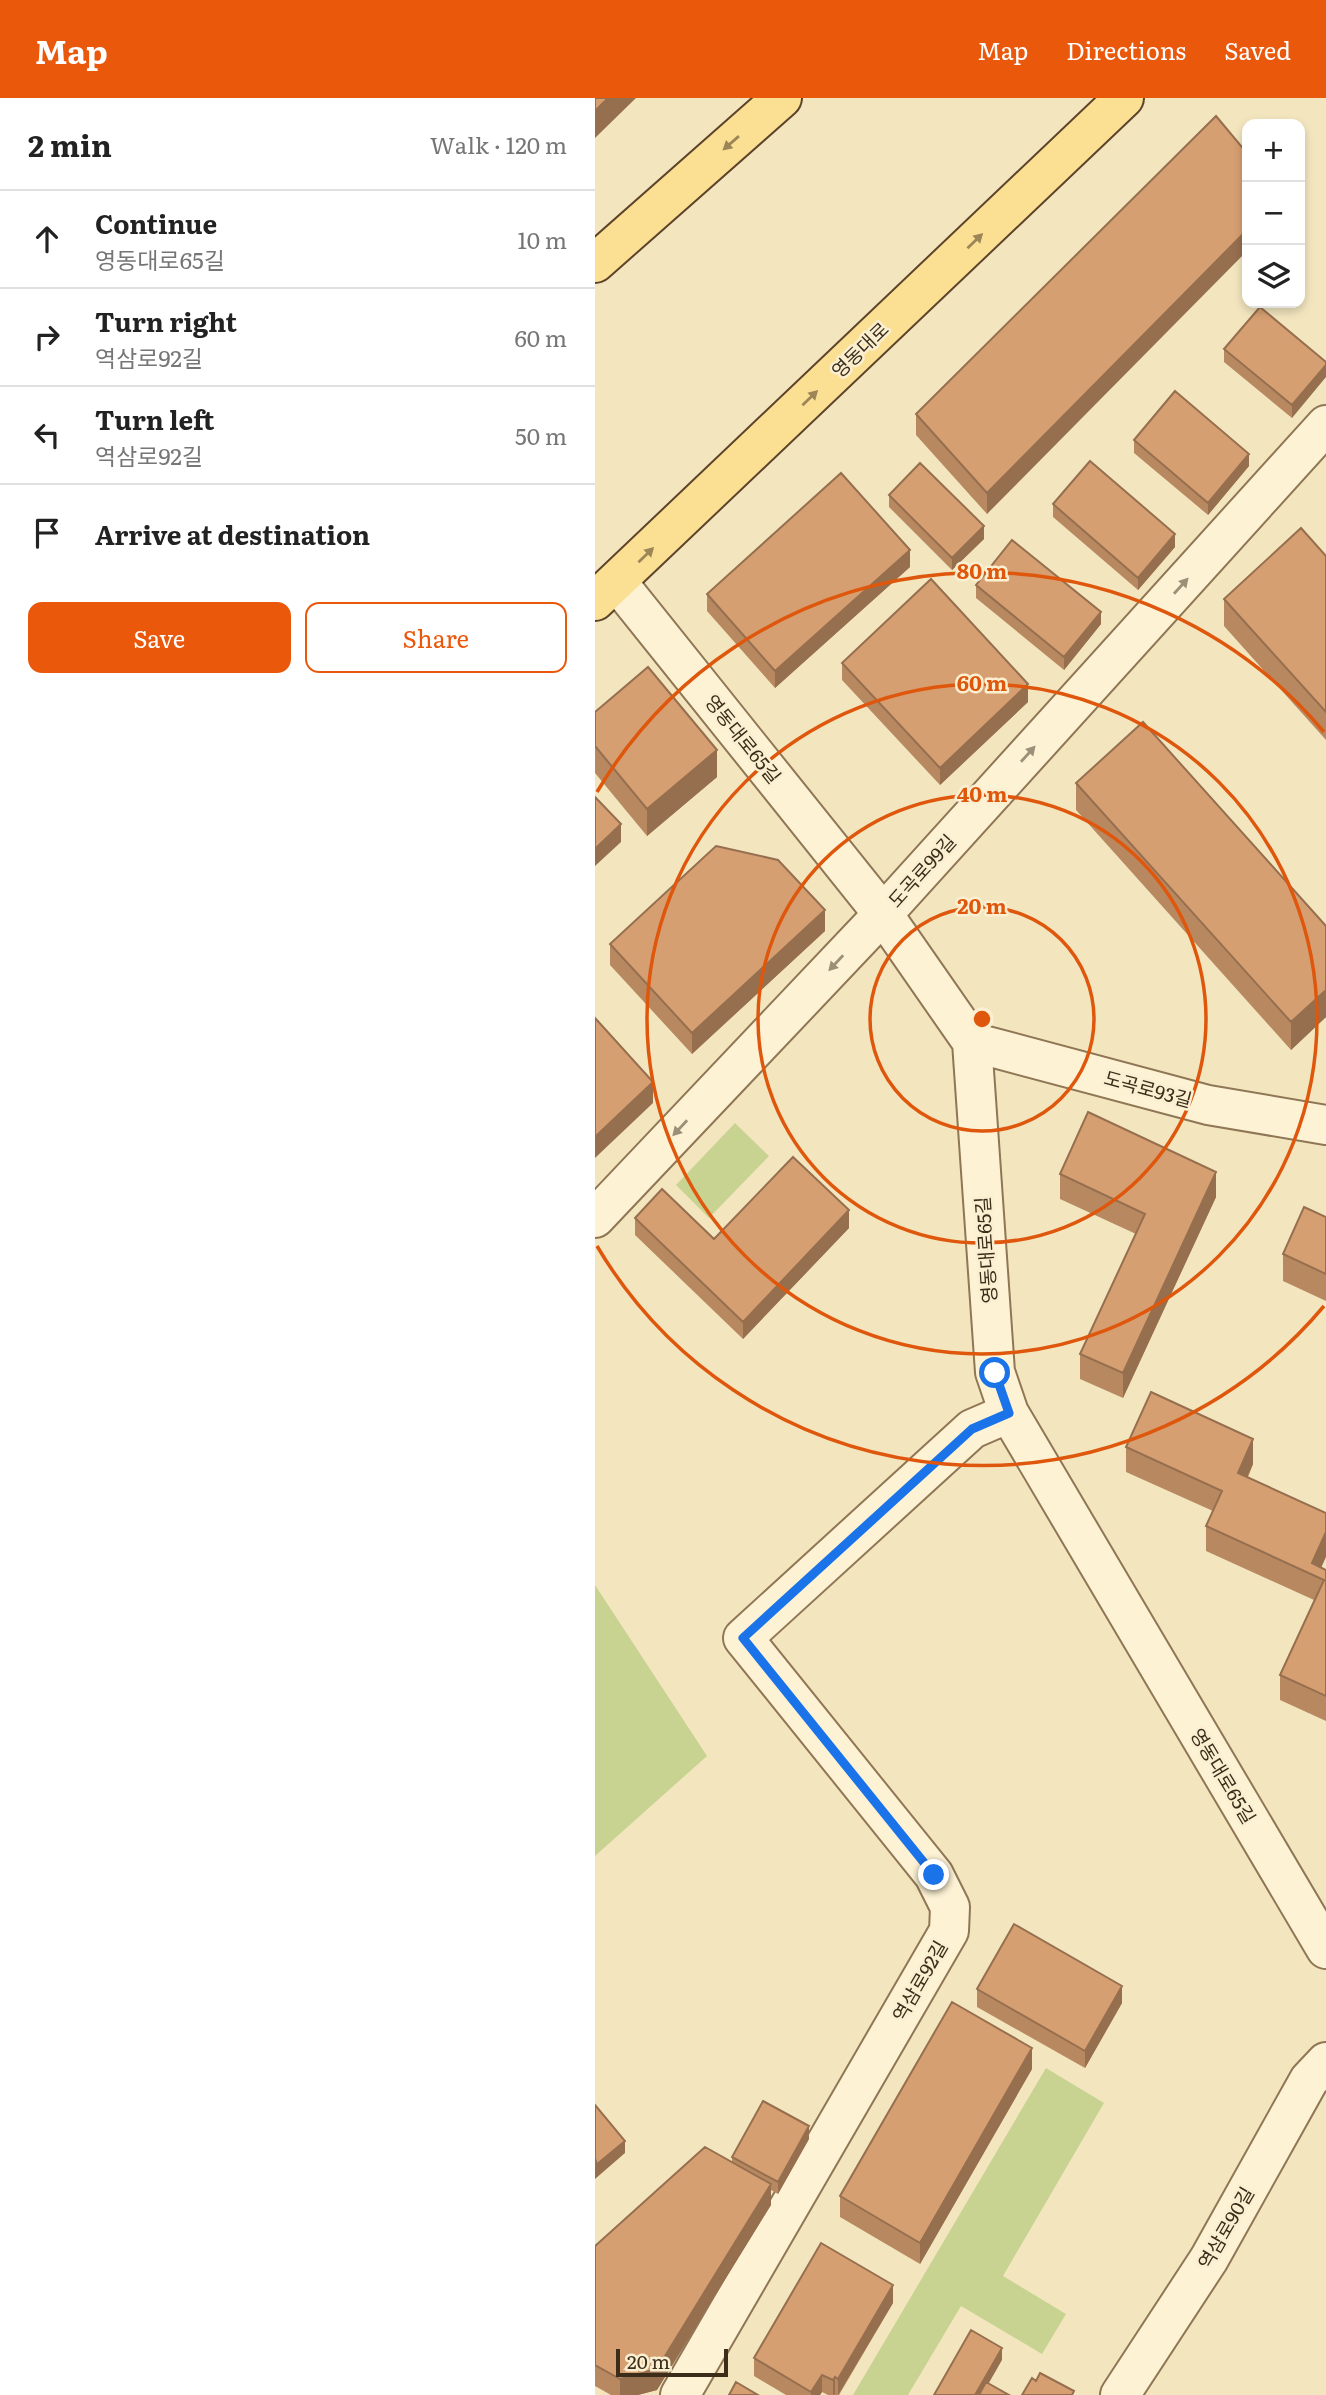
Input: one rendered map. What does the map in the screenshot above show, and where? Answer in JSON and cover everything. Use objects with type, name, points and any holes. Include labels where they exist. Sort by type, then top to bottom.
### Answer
[{"type":"main road","points":[[595,263],[782,98]]},
{"type":"main road","name":"영동대로","points":[[606,591],[1125,98]]},
{"type":"street","name":"도곡로99길","points":[[595,1218],[883,914],[1326,425]]},
{"type":"street","name":"영동대로65길","points":[[606,591],[883,914],[972,1042],[995,1373],[1009,1413],[1326,1949]]},
{"type":"street","name":"도곡로93길","points":[[972,1042],[1208,1105],[1326,1125]]},
{"type":"street","name":"역삼로92길","points":[[680,2395],[949,1931],[950,1907],[934,1875],[743,1638],[972,1429],[1009,1413]]},
{"type":"street","name":"역삼로90길","points":[[1122,2395],[1209,2259],[1309,2080],[1326,2062]]},
{"type":"green space","points":[[735,1123],[769,1156],[709,1218],[676,1185]]},
{"type":"green space","points":[[595,1585],[707,1756],[595,1856]]},
{"type":"green space","points":[[1046,2068],[1104,2103],[1003,2276],[1066,2314],[1042,2354],[961,2306],[908,2395],[853,2395]]},
{"type":"building","points":[[595,98],[608,98],[595,111]]},
{"type":"building","points":[[1216,116],[1242,147],[1242,235],[987,493],[916,414]]},
{"type":"building","points":[[1261,308],[1326,362],[1326,365],[1292,405],[1224,349]]},
{"type":"building","points":[[1175,391],[1249,454],[1208,503],[1134,440]]},
{"type":"building","points":[[1090,461],[1175,534],[1138,578],[1053,504]]},
{"type":"building","points":[[920,463],[984,526],[952,558],[889,495]]},
{"type":"building","points":[[841,473],[910,550],[775,671],[707,594]]},
{"type":"building","points":[[1301,528],[1326,556],[1326,712],[1224,599]]},
{"type":"building","points":[[1012,540],[1101,612],[1064,657],[976,585]]},
{"type":"building","points":[[931,579],[1028,684],[940,768],[842,663]]},
{"type":"building","points":[[648,667],[717,750],[647,809],[595,746],[595,712]]},
{"type":"building","points":[[1143,722],[1326,926],[1326,990],[1291,1022],[1076,783]]},
{"type":"building","points":[[595,797],[621,824],[595,849]]},
{"type":"building","points":[[716,846],[778,860],[825,910],[692,1033],[610,944]]},
{"type":"building","points":[[595,1018],[653,1082],[595,1137]]},
{"type":"building","points":[[1088,1112],[1216,1172],[1123,1373],[1080,1354],[1145,1214],[1060,1174]]},
{"type":"building","points":[[793,1157],[849,1210],[743,1322],[635,1218],[662,1189],[714,1239]]},
{"type":"building","points":[[1304,1207],[1326,1217],[1326,1274],[1283,1254]]},
{"type":"building","points":[[1151,1392],[1253,1439],[1238,1473],[1326,1513],[1326,1532],[1312,1563],[1326,1570],[1326,1696],[1280,1675],[1324,1580],[1206,1526],[1222,1491],[1126,1447]]},
{"type":"building","points":[[1014,1924],[1122,1986],[1085,2051],[977,1989]]},
{"type":"building","points":[[952,2002],[1032,2048],[920,2243],[840,2196]]},
{"type":"building","points":[[763,2101],[809,2126],[778,2182],[732,2157]]},
{"type":"building","points":[[595,2105],[625,2141],[596,2165],[595,2159]]},
{"type":"building","points":[[705,2147],[771,2184],[657,2369],[620,2379],[595,2365],[595,2246]]},
{"type":"building","points":[[821,2243],[893,2285],[838,2379],[835,2377],[833,2380],[822,2375],[811,2392],[754,2358]]},
{"type":"building","points":[[971,2330],[1002,2348],[975,2395],[934,2395]]},
{"type":"building","points":[[1040,2373],[1074,2391],[1072,2395],[1022,2395],[1032,2378],[1036,2381]]},
{"type":"building","points":[[736,2382],[758,2395],[729,2395]]},
{"type":"building","points":[[986,2382],[1009,2395],[979,2395]]},
{"type":"route","points":[[934,1875],[743,1638],[972,1429],[1009,1413],[995,1373]]}]
